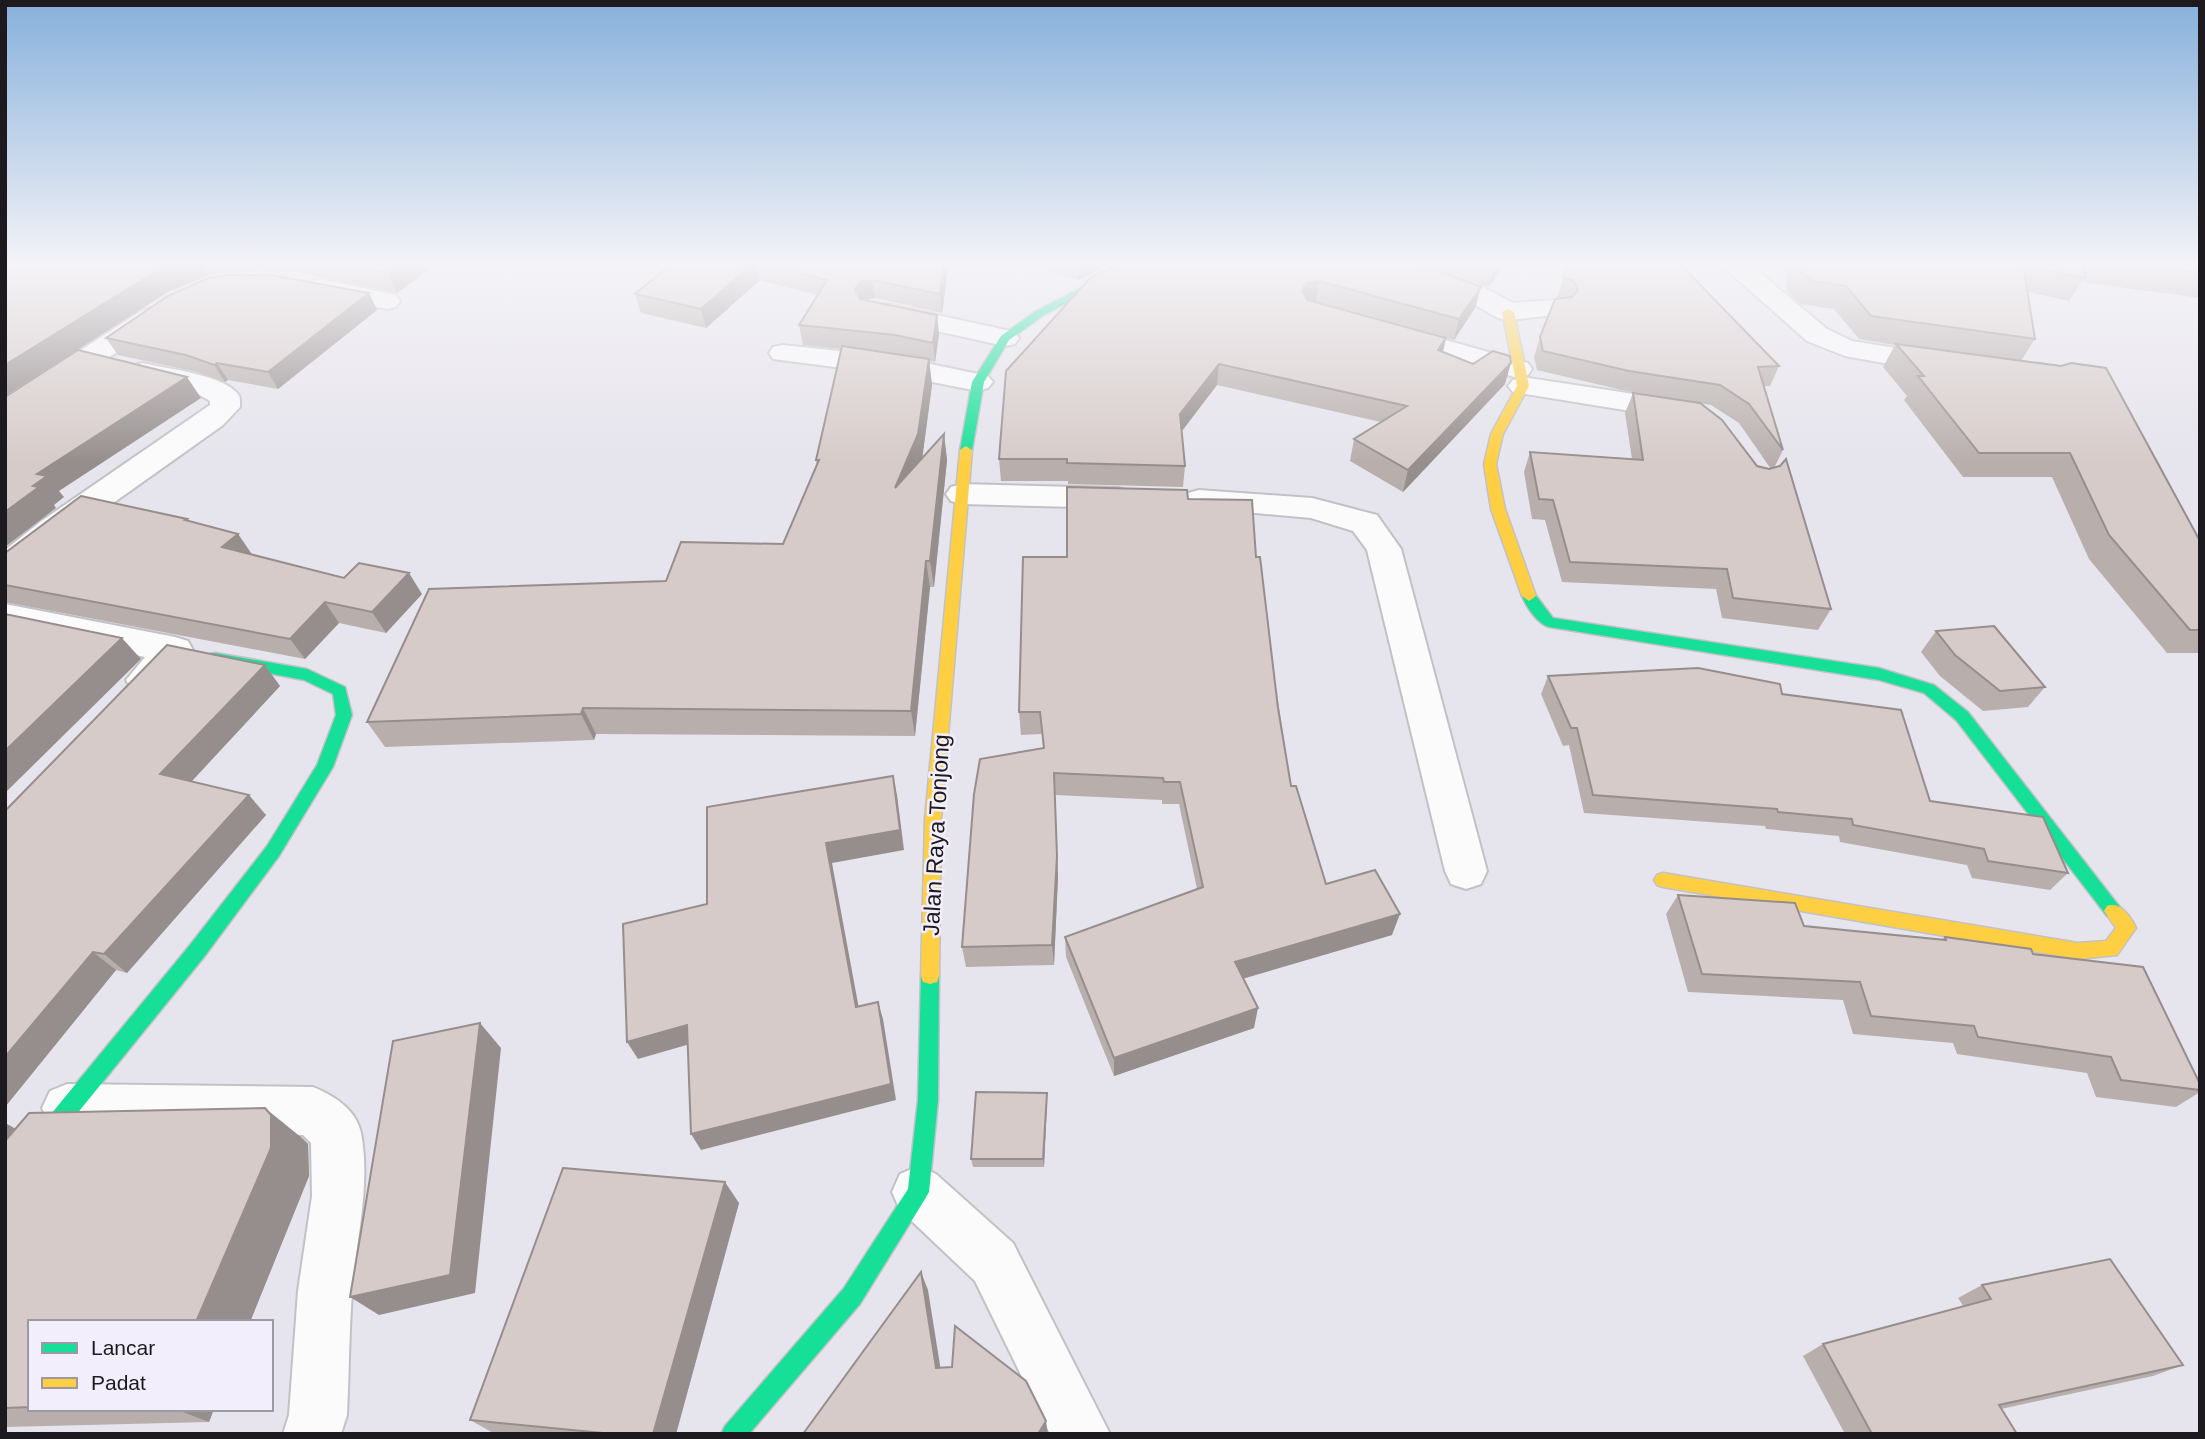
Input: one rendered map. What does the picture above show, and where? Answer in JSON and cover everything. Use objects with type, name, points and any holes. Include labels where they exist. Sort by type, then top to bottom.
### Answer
[{"type":"street","points":[[5,412],[134,329]]},
{"type":"street","points":[[965,329],[1005,338]]},
{"type":"street","name":"Jalan Raya Tonjong","points":[[733,1434],[852,1296],[918,1192],[928,1100],[933,819],[968,432],[978,382],[1005,338],[1017,329]]},
{"type":"street","points":[[1376,329],[1521,377],[1706,415]]},
{"type":"street","points":[[1511,329],[1521,377],[1497,433],[1490,464],[1498,509],[1532,603],[1549,622],[1879,674],[1929,689],[1962,716],[2127,928],[2111,949],[2078,951],[1662,880]]},
{"type":"street","points":[[1810,329],[1845,348],[1965,367]]},
{"type":"street","points":[[783,353],[897,366],[978,382]]},
{"type":"street","points":[[5,568],[52,530],[212,419],[225,407],[225,397],[208,387],[89,359]]},
{"type":"street","points":[[962,494],[1159,499],[1312,508],[1365,523],[1384,549],[1466,871]]},
{"type":"street","points":[[5,616],[307,676],[340,691],[344,715],[325,767],[273,852],[197,951],[5,1187]]},
{"type":"street","points":[[125,702],[188,653]]},
{"type":"street","points":[[67,1108],[313,1111],[336,1132],[338,1196],[325,1291],[318,1415],[312,1434]]},
{"type":"street","points":[[918,1192],[994,1262],[1081,1434]]},
{"type":"building","points":[[5,329],[63,329],[5,365]]},
{"type":"building","points":[[119,329],[323,329],[268,372],[217,363],[214,365],[186,355],[106,338]]},
{"type":"building","points":[[839,329],[935,329],[933,343],[895,335]]},
{"type":"building","points":[[1044,329],[1414,329],[1446,338],[1438,350],[1473,364],[1493,351],[1510,356],[1511,363],[1408,470],[1354,439],[1407,406],[1219,364],[1180,414],[1185,466],[1067,463],[1067,459],[999,459],[1006,371]]},
{"type":"building","points":[[1543,329],[1743,329],[1779,366],[1758,367],[1783,450],[1749,404],[1720,385],[1629,371],[1543,351],[1540,337]]},
{"type":"building","points":[[1965,329],[2033,329],[2035,339]]},
{"type":"building","points":[[1896,344],[2061,366],[2071,363],[2106,368],[2200,541],[2200,630],[2190,630],[2109,535],[2070,453],[1979,453],[1918,376],[1924,376]]},
{"type":"building","points":[[842,346],[929,359],[918,434],[895,488],[944,434],[930,561],[926,561],[911,711],[583,708],[581,714],[367,722],[429,589],[666,581],[681,542],[783,544],[819,460],[816,460]]},
{"type":"building","points":[[78,350],[187,377],[37,474],[47,476],[33,486],[39,487],[5,512],[5,397]]},
{"type":"building","points":[[1633,393],[1700,403],[1722,420],[1757,466],[1769,469],[1780,466],[1786,459],[1831,609],[1733,598],[1727,569],[1570,562],[1553,500],[1539,499],[1530,452],[1643,460]]},
{"type":"building","points":[[1067,487],[1187,490],[1188,499],[1252,500],[1256,557],[1260,557],[1278,708],[1291,786],[1296,786],[1326,884],[1375,870],[1400,914],[1235,962],[1258,1008],[1114,1058],[1065,937],[1203,887],[1180,782],[1164,782],[1163,778],[1054,773],[1057,856],[1052,945],[962,947],[974,794],[980,759],[1044,748],[1040,712],[1019,712],[1023,557],[1067,557]]},
{"type":"building","points":[[81,496],[187,519],[185,520],[238,534],[222,547],[344,578],[359,563],[409,573],[372,612],[325,602],[290,639],[5,585],[5,553]]},
{"type":"building","points":[[5,614],[122,638],[5,751]]},
{"type":"building","points":[[1994,626],[2045,687],[2000,691],[1955,655],[1936,631]]},
{"type":"building","points":[[167,645],[265,665],[160,774],[249,795],[104,954],[93,952],[5,1057],[5,811]]},
{"type":"building","points":[[1698,668],[1780,684],[1782,694],[1901,710],[1930,801],[2043,817],[2068,873],[1988,861],[1984,849],[1853,825],[1852,819],[1778,812],[1777,809],[1593,795],[1577,728],[1571,728],[1548,676]]},
{"type":"building","points":[[893,776],[900,830],[826,843],[856,1007],[878,1002],[891,1084],[691,1134],[687,1025],[627,1042],[623,924],[707,904],[707,807]]},
{"type":"building","points":[[1678,895],[1795,903],[1804,926],[1946,940],[1945,937],[2031,949],[2033,954],[2143,967],[2200,1084],[2200,1090],[2121,1080],[2111,1057],[1978,1037],[1974,1026],[1871,1016],[1860,982],[1702,974]]},
{"type":"building","points":[[480,1023],[450,1275],[350,1297],[393,1041]]},
{"type":"building","points":[[976,1092],[1047,1093],[1043,1159],[971,1159]]},
{"type":"building","points":[[265,1108],[271,1115],[271,1148],[197,1320],[28,1320],[28,1407],[5,1408],[5,1141],[29,1113]]},
{"type":"building","points":[[563,1168],[725,1182],[653,1434],[613,1434],[470,1420]]},
{"type":"building","points":[[2110,1259],[2183,1365],[1999,1405],[2017,1434],[1872,1434],[1823,1344],[1991,1299],[1982,1285]]},
{"type":"building","points":[[921,1272],[936,1368],[952,1367],[955,1326],[1026,1381],[1046,1421],[1038,1434],[803,1434]]},
{"type":"traffic: fast","points":[[966,450],[978,382],[1005,338],[1017,329]]},
{"type":"traffic: fast","points":[[1529,596],[1549,622],[1879,674],[1929,689],[1962,716],[2113,911]]},
{"type":"traffic: fast","points":[[5,1187],[197,951],[273,851],[325,767],[344,715],[340,691],[307,675],[215,658]]},
{"type":"traffic: fast","points":[[733,1434],[852,1296],[918,1192],[928,1100],[930,976]]},
{"type":"traffic: slow","points":[[1511,329],[1523,386],[1497,434],[1490,464],[1498,509],[1529,596]]},
{"type":"traffic: slow","points":[[930,976],[933,819],[966,450]]},
{"type":"traffic: slow","points":[[1663,880],[2078,951],[2111,949],[2127,928],[2113,911]]}]
